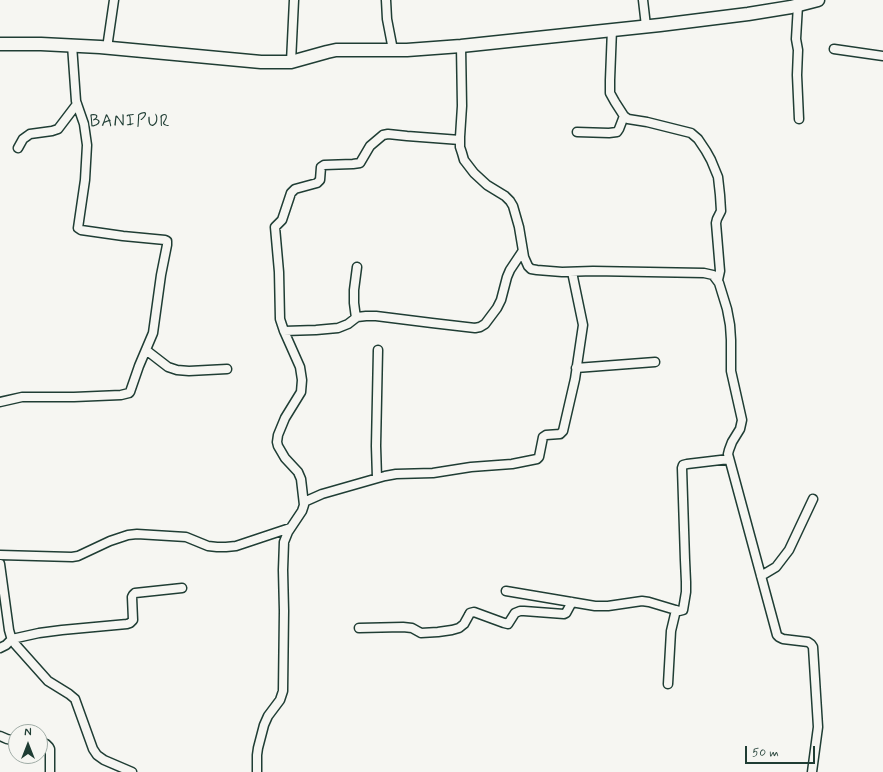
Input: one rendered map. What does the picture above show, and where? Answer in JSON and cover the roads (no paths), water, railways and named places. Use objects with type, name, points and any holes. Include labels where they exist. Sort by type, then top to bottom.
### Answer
[{"type":"street","points":[[108,48],[114,0]]},
{"type":"street","points":[[291,62],[294,0]]},
{"type":"street","points":[[386,0],[393,50]]},
{"type":"street","points":[[644,0],[646,26]]},
{"type":"street","points":[[0,44],[72,45],[261,62],[291,62],[336,50],[393,50],[461,46],[756,13],[798,6],[818,0]]},
{"type":"street","points":[[798,6],[796,39],[798,47],[797,81],[799,119]]},
{"type":"street","points":[[612,29],[610,93],[624,116],[691,133],[698,139],[706,151],[716,172],[720,189],[721,212],[716,223],[720,271],[718,280]]},
{"type":"street","points":[[0,402],[22,397],[74,398],[129,394],[153,334],[167,242],[165,240],[123,236],[81,230],[78,228],[85,180],[87,145],[84,124],[76,104],[72,45]]},
{"type":"street","points":[[461,46],[462,90],[460,140],[462,153],[470,169],[479,179],[505,196],[513,206],[519,227],[522,252],[526,263],[531,269],[572,272],[704,273],[713,275],[718,280],[727,309],[730,325],[731,372],[742,420],[740,429],[730,446],[728,454],[729,459],[775,628],[779,637],[783,640],[808,642],[813,647],[818,728],[812,772]]},
{"type":"street","points":[[834,49],[883,56]]},
{"type":"street","points":[[18,148],[23,139],[30,134],[58,129],[76,104]]},
{"type":"street","points":[[577,132],[616,132],[619,129],[624,116]]},
{"type":"street","points":[[257,772],[258,748],[264,725],[268,716],[280,700],[283,691],[283,553],[286,536],[304,507],[300,475],[286,460],[277,442],[278,435],[285,418],[302,390],[302,380],[300,368],[280,319],[279,272],[275,227],[282,220],[291,193],[294,190],[319,182],[322,167],[324,165],[360,163],[370,146],[384,135],[388,134],[460,140]]},
{"type":"street","points":[[284,331],[338,328],[356,318],[363,316],[376,316],[475,328],[480,327],[485,324],[497,308],[501,300],[508,273],[522,252]]},
{"type":"street","points":[[356,318],[354,290],[357,267]]},
{"type":"street","points":[[304,502],[322,494],[396,474],[433,473],[471,467],[512,464],[537,459],[539,457],[543,437],[546,435],[560,434],[563,431],[576,368],[583,322],[572,272]]},
{"type":"street","points":[[146,350],[171,368],[188,371],[227,369]]},
{"type":"street","points":[[377,478],[376,446],[378,350]]},
{"type":"street","points":[[576,368],[655,362]]},
{"type":"street","points":[[506,591],[602,606],[642,601],[676,610],[683,610],[686,587],[682,466],[691,463],[729,459]]},
{"type":"street","points":[[761,576],[776,567],[789,550],[814,499]]},
{"type":"street","points":[[0,555],[72,557],[78,556],[115,539],[137,534],[186,537],[208,546],[226,547],[236,546],[290,528]]},
{"type":"street","points":[[0,564],[8,630],[12,639],[48,681],[75,699],[93,749],[97,755],[132,772]]},
{"type":"street","points":[[0,648],[12,639],[40,633],[127,624],[133,620],[132,597],[135,593],[182,588]]},
{"type":"street","points":[[359,628],[412,628],[420,633],[445,631],[460,628],[470,613],[474,612],[508,624],[515,613],[520,611],[564,614],[572,602]]},
{"type":"street","points":[[668,684],[670,636],[676,610]]},
{"type":"street","points":[[48,746],[50,772]]},
{"type":"district","name":"BANIPUR","points":[[130,122]]}]
